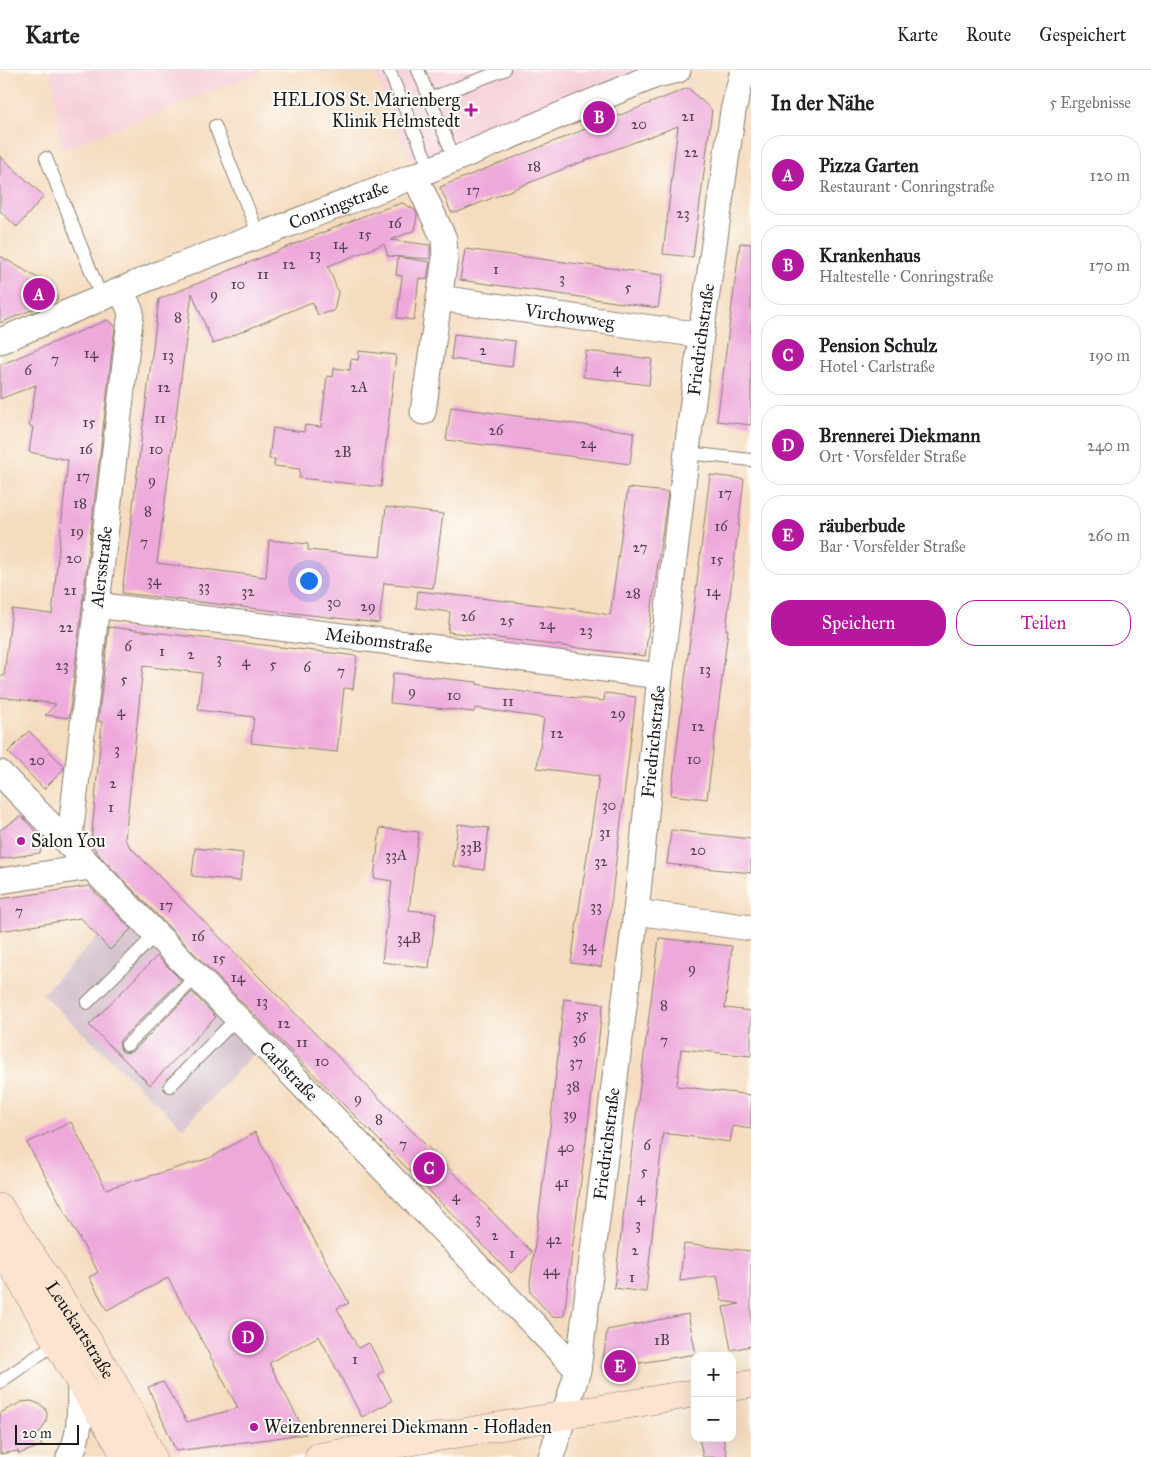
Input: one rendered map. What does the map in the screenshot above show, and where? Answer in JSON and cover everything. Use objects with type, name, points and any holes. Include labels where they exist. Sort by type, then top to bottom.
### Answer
[{"type":"main road","name":"Leuckartstraße","points":[[0,1208],[107,1373],[152,1457]]},
{"type":"main road","name":"Leuckartstraße","points":[[0,1244],[56,1343],[116,1437],[125,1457]]},
{"type":"main road","points":[[736,1386],[751,1384]]},
{"type":"main road","points":[[319,1457],[564,1414],[691,1395]]},
{"type":"street","name":"Friedrichstraße","points":[[551,1457],[578,1370],[636,912],[660,676],[701,335],[733,111],[742,70]]},
{"type":"street","name":"Conringstraße","points":[[0,341],[111,294],[423,173],[663,72]]},
{"type":"street","points":[[423,173],[444,239],[445,258],[424,412]]},
{"type":"street","name":"Alersstraße","points":[[69,845],[131,312],[111,294]]},
{"type":"street","name":"Virchowweg","points":[[440,298],[701,335]]},
{"type":"street","name":"Meibomstraße","points":[[96,605],[660,676]]},
{"type":"street","name":"Carlstraße","points":[[0,773],[578,1370]]},
{"type":"street","points":[[0,880],[90,867]]},
{"type":"street","points":[[636,912],[751,928]]},
{"type":"street","name":"Leuckartstraße","points":[[69,1457],[74,1449],[78,1432],[80,1382]]},
{"type":"lane","points":[[389,70],[423,173]]},
{"type":"lane","points":[[418,70],[455,160]]},
{"type":"lane","points":[[431,98],[504,70]]},
{"type":"lane","points":[[215,126],[259,236]]},
{"type":"lane","points":[[46,158],[111,294]]},
{"type":"lane","points":[[687,453],[751,460]]},
{"type":"lane","points":[[86,1003],[156,934]]},
{"type":"lane","points":[[128,1045],[197,976]]},
{"type":"lane","points":[[170,1086],[237,1018]]},
{"type":"lane","points":[[0,1382],[56,1343]]},
{"type":"shaded area","name":"HELIOS St. Marienberg Klinik Helmstedt","points":[[51,70],[267,70],[61,150]]},
{"type":"shaded area","name":"HELIOS St. Marienberg Klinik Helmstedt","points":[[374,70],[651,70],[419,164],[408,158]]},
{"type":"shaded area","points":[[119,915],[254,1053],[183,1128],[42,994]]},
{"type":"building","points":[[688,88],[712,110],[693,257],[663,254],[678,126],[568,167],[458,212],[451,212],[440,187]]},
{"type":"building","points":[[0,156],[44,196],[17,227],[0,211]]},
{"type":"building","points":[[402,203],[415,210],[417,214],[415,230],[391,240],[430,245],[430,259],[388,256],[384,244],[328,266],[338,292],[334,311],[318,315],[312,302],[213,344],[192,293],[157,563],[266,577],[269,540],[308,544],[308,550],[380,557],[386,507],[443,514],[433,588],[384,583],[379,623],[122,593],[159,299],[371,213]]},
{"type":"building","points":[[740,243],[751,244],[751,425],[717,421]]},
{"type":"building","points":[[465,249],[663,275],[658,308],[460,280]]},
{"type":"building","points":[[0,256],[53,287],[58,299],[0,323]]},
{"type":"building","points":[[398,257],[430,262],[427,280],[419,278],[414,320],[397,318],[402,276],[396,275]]},
{"type":"building","points":[[107,320],[115,326],[69,718],[45,715],[56,704],[0,697],[0,676],[4,676],[12,609],[52,614],[68,460],[29,452],[33,427],[29,426],[36,385],[0,399],[0,365]]},
{"type":"building","points":[[454,334],[515,341],[512,367],[451,359]]},
{"type":"building","points":[[359,351],[396,355],[381,487],[299,478],[300,469],[274,466],[275,459],[269,459],[273,428],[304,432],[305,425],[321,427],[327,376],[333,377],[334,368],[350,370],[351,359],[358,360]]},
{"type":"building","points":[[586,351],[652,359],[649,385],[583,377]]},
{"type":"building","points":[[451,407],[634,432],[630,464],[446,440]]},
{"type":"building","points":[[710,475],[744,479],[707,799],[671,795]]},
{"type":"building","points":[[628,488],[668,492],[645,656],[448,632],[450,612],[416,608],[418,591],[567,608],[610,615]]},
{"type":"building","points":[[109,627],[357,656],[353,689],[344,688],[337,752],[251,743],[254,717],[198,710],[202,673],[143,666],[125,839],[130,847],[532,1252],[511,1273],[236,996],[100,856],[91,844],[102,722],[98,721]]},
{"type":"building","points":[[393,673],[477,682],[477,684],[523,692],[604,701],[605,693],[636,697],[609,919],[601,967],[571,963],[599,776],[537,768],[544,718],[475,708],[474,712],[390,703]]},
{"type":"building","points":[[29,731],[64,766],[63,770],[44,789],[8,752]]},
{"type":"building","points":[[21,816],[44,840],[40,853],[0,859],[0,830]]},
{"type":"building","points":[[458,824],[489,828],[484,870],[453,866]]},
{"type":"building","points":[[380,828],[419,832],[409,910],[436,913],[429,968],[382,962],[392,881],[374,878]]},
{"type":"building","points":[[671,830],[751,839],[751,873],[667,864]]},
{"type":"building","points":[[195,848],[243,853],[240,881],[192,876]]},
{"type":"building","points":[[89,886],[131,929],[110,950],[81,918],[0,931],[0,899]]},
{"type":"building","points":[[659,938],[732,946],[725,1008],[751,1011],[751,1056],[681,1049],[677,1086],[751,1095],[751,1129],[733,1126],[730,1142],[663,1133],[646,1292],[614,1288]]},
{"type":"building","points":[[157,956],[181,980],[121,1039],[119,1043],[121,1050],[125,1053],[133,1051],[192,992],[216,1017],[150,1085],[89,1025]]},
{"type":"building","points":[[564,999],[603,1004],[564,1316],[552,1317],[531,1293],[530,1283]]},
{"type":"building","points":[[71,1122],[106,1189],[210,1158],[255,1132],[349,1303],[337,1308],[358,1348],[369,1343],[384,1371],[378,1374],[392,1401],[362,1417],[319,1336],[269,1363],[306,1434],[176,1451],[148,1387],[163,1382],[187,1422],[238,1408],[168,1278],[107,1310],[89,1277],[98,1272],[27,1143]]},
{"type":"building","points":[[684,1244],[751,1251],[751,1346],[731,1350],[723,1307],[740,1304],[722,1301],[717,1276],[680,1281]]},
{"type":"building","points":[[688,1314],[696,1352],[691,1352],[691,1355],[602,1369],[607,1330]]},
{"type":"building","points":[[31,1401],[45,1408],[47,1414],[46,1422],[36,1439],[43,1445],[19,1454],[18,1451],[0,1454],[0,1413],[22,1402]]},
{"type":"building","points":[[700,1442],[724,1442],[727,1457],[703,1457]]},
{"type":"place","name":"HELIOS St. Marienberg Klinik Helmstedt","points":[[471,110]]},
{"type":"place","name":"Krankenhaus","points":[[599,117]]},
{"type":"place","name":"Pizza Garten","points":[[39,294]]},
{"type":"place","name":"Salon You","points":[[21,841]]},
{"type":"place","name":"Pension Schulz","points":[[429,1168]]},
{"type":"place","name":"Brennerei Diekmann","points":[[248,1337]]},
{"type":"place","name":"räuberbude","points":[[620,1366]]},
{"type":"place","name":"Weizenbrennerei Diekmann - Hofladen","points":[[254,1427]]}]
